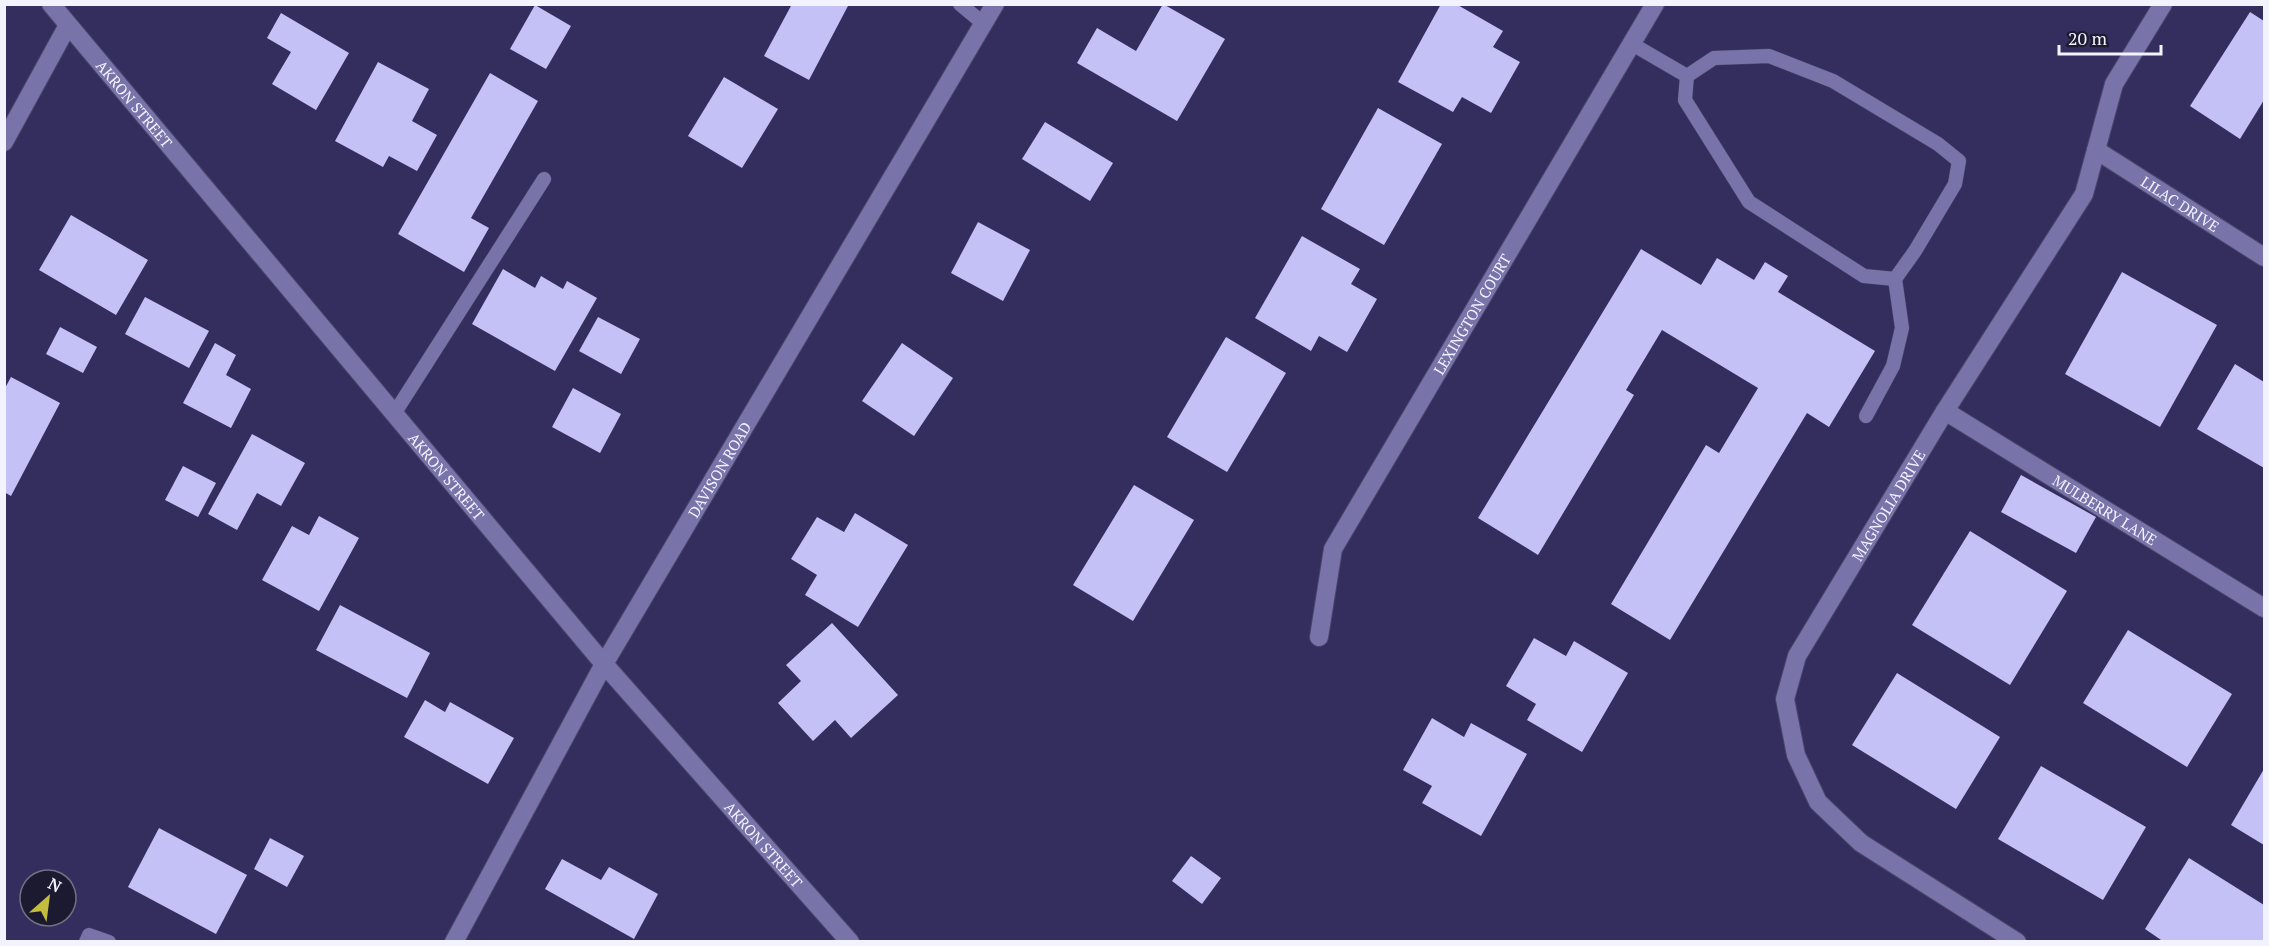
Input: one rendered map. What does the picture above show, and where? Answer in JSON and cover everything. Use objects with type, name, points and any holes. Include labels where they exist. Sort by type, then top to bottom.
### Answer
[{"type":"street","name":"AKRON STREET","points":[[51,4],[604,664],[850,942]]},
{"type":"street","name":"DAVISON ROAD","points":[[454,942],[604,664],[995,4]]},
{"type":"street","name":"LEXINGTON COURT","points":[[1319,637],[1333,549],[1656,4]]},
{"type":"street","name":"MAGNOLIA DRIVE","points":[[2017,942],[1861,843],[1818,802],[1796,755],[1785,699],[1797,656],[1945,411],[2084,194],[2114,84],[2163,4]]},
{"type":"street","points":[[4,142],[68,25]]},
{"type":"street","name":"LILAC DRIVE","points":[[2096,150],[2265,257]]},
{"type":"street","name":"MULBERRY LANE","points":[[1945,411],[2265,608]]},
{"type":"lane","points":[[960,4],[984,24]]},
{"type":"lane","points":[[1632,45],[1687,76]]},
{"type":"lane","points":[[1687,76],[1714,58],[1770,56],[1833,81],[1938,144],[1959,161],[1955,184],[1915,251],[1895,279],[1902,328],[1893,366],[1866,416]]},
{"type":"lane","points":[[1687,76],[1685,100],[1749,202],[1864,276],[1895,279]]},
{"type":"lane","points":[[394,414],[544,179]]},
{"type":"lane","points":[[86,942],[89,935],[110,942]]},
{"type":"building","points":[[792,4],[849,4],[809,80],[764,56]]},
{"type":"building","points":[[1163,4],[1225,39],[1177,121],[1077,63],[1097,28],[1136,51]]},
{"type":"building","points":[[1441,4],[1456,4],[1503,31],[1493,47],[1520,62],[1491,113],[1462,97],[1453,112],[1398,82]]},
{"type":"building","points":[[535,5],[571,26],[546,69],[510,49]]},
{"type":"building","points":[[2250,12],[2264,21],[2264,100],[2240,139],[2190,106]]},
{"type":"building","points":[[281,13],[349,53],[316,110],[272,84],[291,52],[267,38]]},
{"type":"building","points":[[378,62],[429,89],[412,121],[437,135],[417,171],[389,156],[383,167],[335,141]]},
{"type":"building","points":[[490,73],[538,101],[471,218],[489,228],[464,272],[398,234]]},
{"type":"building","points":[[724,77],[778,109],[742,168],[688,136]]},
{"type":"building","points":[[1378,108],[1442,144],[1384,245],[1321,209]]},
{"type":"building","points":[[1045,122],[1113,163],[1090,201],[1022,159]]},
{"type":"building","points":[[71,215],[148,260],[116,315],[39,270]]},
{"type":"building","points":[[978,222],[1030,250],[1003,301],[951,273]]},
{"type":"building","points":[[1302,236],[1360,269],[1351,284],[1377,299],[1347,352],[1319,336],[1311,351],[1255,318]]},
{"type":"building","points":[[1641,249],[1701,285],[1717,258],[1754,280],[1765,262],[1788,276],[1778,292],[1875,351],[1829,427],[1807,413],[1670,640],[1611,604],[1706,445],[1719,453],[1758,388],[1662,330],[1626,390],[1634,395],[1538,555],[1478,518]]},
{"type":"building","points":[[503,269],[535,288],[541,276],[563,289],[567,281],[597,298],[555,371],[472,324]]},
{"type":"building","points":[[2122,272],[2217,325],[2160,427],[2065,374]]},
{"type":"building","points":[[145,297],[209,331],[189,368],[125,334]]},
{"type":"building","points":[[598,317],[640,339],[621,374],[579,351]]},
{"type":"building","points":[[60,327],[97,347],[83,373],[46,354]]},
{"type":"building","points":[[1226,337],[1286,373],[1227,472],[1167,437]]},
{"type":"building","points":[[215,343],[236,355],[226,375],[251,389],[231,428],[183,403]]},
{"type":"building","points":[[902,343],[953,378],[914,436],[862,401]]},
{"type":"building","points":[[2235,364],[2264,382],[2264,468],[2197,429]]},
{"type":"building","points":[[11,377],[60,403],[11,496],[4,492],[4,390]]},
{"type":"building","points":[[573,388],[621,414],[600,453],[552,427]]},
{"type":"building","points":[[252,434],[305,463],[281,506],[257,493],[237,530],[208,514]]},
{"type":"building","points":[[183,466],[216,483],[198,517],[165,500]]},
{"type":"building","points":[[2021,475],[2096,517],[2076,553],[2001,512]]},
{"type":"building","points":[[1134,485],[1194,520],[1133,621],[1073,585]]},
{"type":"building","points":[[855,513],[908,545],[858,627],[805,595],[817,575],[791,559],[817,517],[844,532]]},
{"type":"building","points":[[319,516],[359,538],[319,611],[262,580],[292,526],[309,535]]},
{"type":"building","points":[[1970,531],[2067,591],[2010,685],[1912,625]]},
{"type":"building","points":[[340,605],[430,653],[407,698],[316,650]]},
{"type":"building","points":[[832,623],[898,695],[851,738],[835,720],[813,741],[778,703],[801,681],[786,665]]},
{"type":"building","points":[[2128,630],[2232,694],[2187,767],[2083,703]]},
{"type":"building","points":[[1534,638],[1566,656],[1574,641],[1628,673],[1582,752],[1527,720],[1536,704],[1506,686]]},
{"type":"building","points":[[1897,673],[2000,737],[1956,809],[1852,745]]},
{"type":"building","points":[[425,700],[445,712],[450,702],[514,738],[488,784],[404,737]]},
{"type":"building","points":[[1432,718],[1464,737],[1471,723],[1527,754],[1481,836],[1422,803],[1432,786],[1403,770]]},
{"type":"building","points":[[2041,766],[2146,827],[2103,900],[1998,839]]},
{"type":"building","points":[[2264,769],[2264,845],[2231,825]]},
{"type":"building","points":[[159,828],[247,875],[216,934],[128,887]]},
{"type":"building","points":[[270,838],[304,856],[287,887],[254,869]]},
{"type":"building","points":[[1191,856],[1221,878],[1202,904],[1172,881]]},
{"type":"building","points":[[2189,858],[2264,905],[2264,942],[2164,942],[2145,929]]},
{"type":"building","points":[[562,859],[601,880],[609,867],[658,894],[634,939],[545,889]]}]
